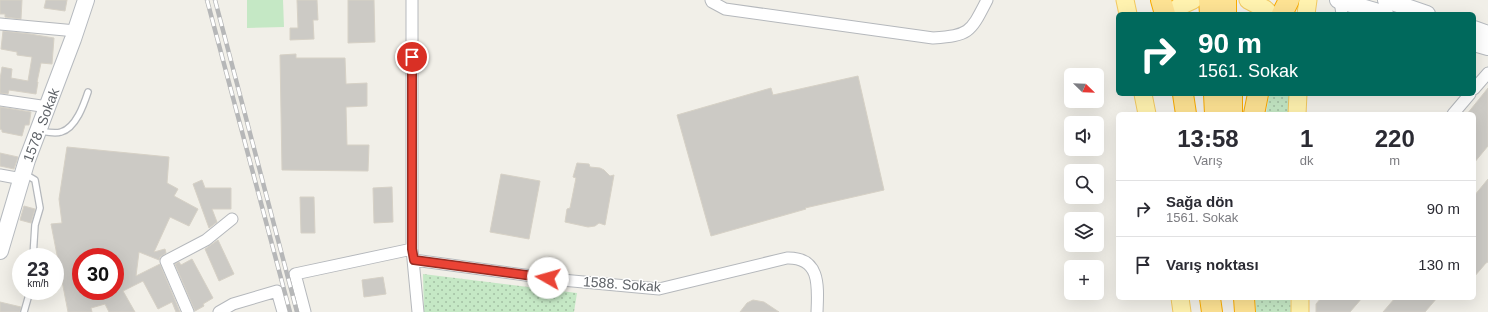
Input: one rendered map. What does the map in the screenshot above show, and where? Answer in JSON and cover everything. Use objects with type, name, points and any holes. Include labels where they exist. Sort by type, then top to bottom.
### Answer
[{"type":"highway","points":[[1161,0],[1164,12]]},
{"type":"highway","points":[[1209,0],[1222,10]]},
{"type":"highway","points":[[1283,12],[1289,0]]},
{"type":"highway","points":[[1182,96],[1186,112]]},
{"type":"highway","points":[[1214,96],[1215,112]]},
{"type":"highway","points":[[1232,96],[1232,112]]},
{"type":"highway","points":[[1254,112],[1258,96]]},
{"type":"highway","points":[[1210,300],[1212,312]]},
{"type":"highway","points":[[1223,300],[1224,312]]},
{"type":"highway","points":[[1244,300],[1245,312]]},
{"type":"main road","points":[[1125,0],[1128,12]]},
{"type":"main road","points":[[1133,12],[1134,0]]},
{"type":"main road","points":[[1172,12],[1180,6],[1193,0]]},
{"type":"main road","points":[[1248,0],[1268,12]]},
{"type":"main road","points":[[1306,12],[1308,0]]},
{"type":"main road","points":[[1143,96],[1147,112]]},
{"type":"main road","points":[[1180,300],[1182,312]]},
{"type":"main road","points":[[1190,312],[1191,300]]},
{"type":"main road","points":[[1300,300],[1300,312]]},
{"type":"street","name":"1578. Sokak","points":[[0,251],[27,160],[48,107],[86,0]]},
{"type":"street","points":[[412,0],[413,255],[418,312]]},
{"type":"street","points":[[711,0],[725,9],[933,38],[957,36],[968,31],[976,21],[987,0]]},
{"type":"street","points":[[1386,0],[1420,12]]},
{"type":"street","points":[[1340,5],[1366,11]]},
{"type":"street","points":[[0,24],[76,31]]},
{"type":"street","points":[[1476,30],[1488,34]]},
{"type":"street","points":[[1476,44],[1488,47]]},
{"type":"street","points":[[1476,87],[1488,72]]},
{"type":"street","points":[[1455,112],[1468,96]]},
{"type":"street","points":[[0,100],[48,107]]},
{"type":"street","points":[[0,175],[23,176]]},
{"type":"street","points":[[188,312],[166,261],[206,240],[232,219]]},
{"type":"street","name":"1588. Sokak","points":[[305,312],[295,274],[413,255],[562,280],[659,289],[787,258],[794,258],[804,260],[813,270],[818,286],[817,312]]},
{"type":"street","points":[[219,312],[233,304],[278,291],[283,312]]},
{"type":"lane","points":[[39,131],[61,132],[68,129],[76,119],[88,92]]},
{"type":"lane","points":[[23,176],[35,180],[40,208],[35,225],[34,248]]},
{"type":"lane","points":[[24,312],[27,300]]},
{"type":"green space","points":[[247,0],[283,0],[284,27],[247,28]]},
{"type":"green space","points":[[1269,96],[1290,96],[1288,112],[1266,112]]},
{"type":"green space","points":[[423,274],[577,293],[574,312],[424,312]]},
{"type":"green space","points":[[1255,300],[1290,300],[1291,312],[1256,312]]},
{"type":"building","points":[[0,0],[22,0],[21,19],[5,17],[5,14],[0,14]]},
{"type":"building","points":[[46,0],[67,0],[65,11],[44,8]]},
{"type":"building","points":[[297,0],[317,0],[318,20],[313,20],[314,39],[290,40],[290,28],[298,28]]},
{"type":"building","points":[[348,0],[374,0],[375,42],[348,43]]},
{"type":"building","points":[[3,31],[54,38],[52,64],[41,63],[36,94],[9,90],[8,94],[0,93],[2,67],[12,69],[11,78],[28,81],[32,57],[17,55],[17,52],[1,49]]},
{"type":"building","points":[[296,54],[296,58],[345,58],[346,84],[367,83],[367,106],[346,107],[347,145],[369,145],[368,171],[282,170],[280,55]]},
{"type":"building","points":[[858,76],[884,190],[805,208],[806,209],[711,236],[677,115],[771,88],[773,95]]},
{"type":"building","points":[[1488,88],[1488,146],[1476,161],[1476,112],[1469,112]]},
{"type":"building","points":[[0,107],[31,112],[29,125],[25,125],[22,136],[2,132],[0,129]]},
{"type":"building","points":[[67,147],[169,157],[167,183],[178,189],[174,196],[198,209],[189,226],[170,217],[154,252],[165,249],[166,253],[160,257],[159,260],[139,252],[136,276],[160,264],[180,312],[176,312],[172,302],[158,309],[143,281],[124,290],[124,248],[72,248],[72,300],[124,300],[124,293],[135,312],[109,312],[105,304],[91,308],[92,312],[68,312],[64,291],[64,248],[56,248],[51,224],[62,223],[59,199]]},
{"type":"building","points":[[0,153],[18,157],[14,169],[0,166]]},
{"type":"building","points":[[577,163],[589,164],[590,167],[604,170],[610,176],[614,175],[605,225],[599,223],[595,226],[588,227],[565,222],[567,209],[570,208],[576,178],[573,177]]},
{"type":"building","points":[[501,174],[540,181],[529,239],[490,232]]},
{"type":"building","points":[[1488,179],[1488,262],[1476,275],[1476,194]]},
{"type":"building","points":[[202,180],[205,188],[231,188],[231,209],[212,209],[217,222],[209,228],[193,184]]},
{"type":"building","points":[[392,187],[393,222],[374,223],[373,188]]},
{"type":"building","points":[[300,197],[314,197],[315,233],[301,233]]},
{"type":"building","points":[[24,206],[35,209],[31,223],[20,220]]},
{"type":"building","points":[[218,240],[234,274],[219,281],[205,249]]},
{"type":"building","points":[[192,259],[213,298],[203,304],[204,306],[195,311],[175,264],[179,262],[181,265]]},
{"type":"building","points":[[383,277],[386,294],[364,297],[362,280]]},
{"type":"building","points":[[753,300],[764,302],[779,312],[740,312],[747,303]]},
{"type":"building","points":[[1319,300],[1360,300],[1350,312],[1316,312],[1316,304]]},
{"type":"building","points":[[1393,300],[1435,300],[1425,312],[1383,312]]},
{"type":"building","points":[[0,302],[21,307],[20,312],[0,312]]},
{"type":"railway","points":[[207,0],[290,312]]},
{"type":"railway","points":[[215,0],[297,312]]},
{"type":"route","points":[[412,57],[412,249],[414,260],[548,278]]}]
